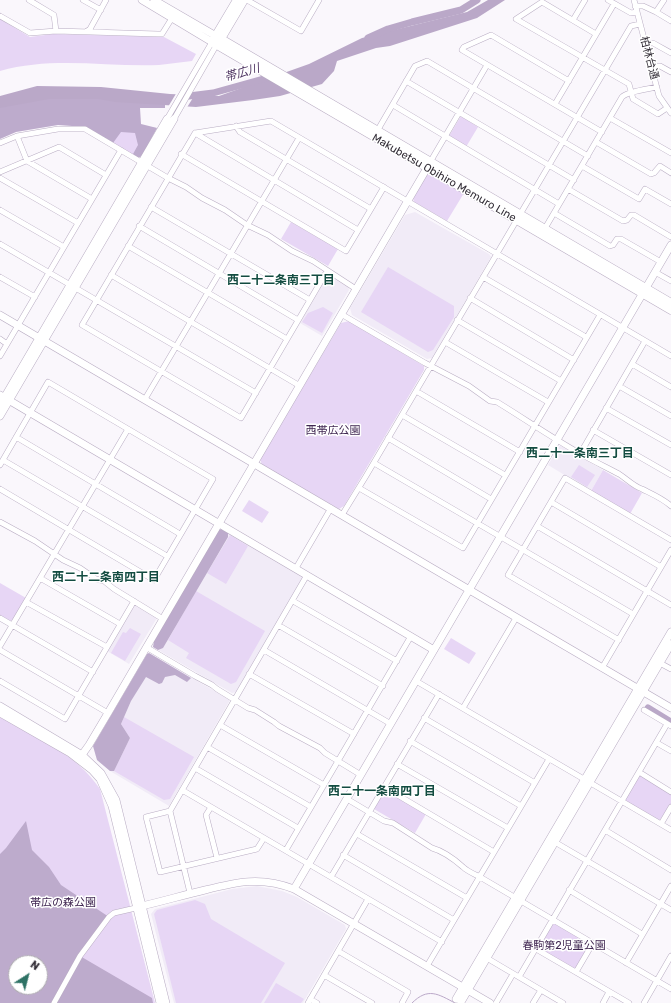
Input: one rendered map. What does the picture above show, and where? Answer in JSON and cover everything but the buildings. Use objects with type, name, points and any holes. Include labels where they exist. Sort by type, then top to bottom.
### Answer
[{"type":"main road","points":[[216,40],[237,0]]},
{"type":"main road","points":[[216,40],[245,0]]},
{"type":"main road","name":"Makubetsu Obihiro Memuro Line","points":[[216,40],[254,58],[311,91],[376,134]]},
{"type":"main road","name":"Makubetsu Obihiro Memuro Line","points":[[216,40],[245,61],[376,134],[644,291],[671,310]]},
{"type":"main road","name":"Makubetsu Obihiro Memuro Line","points":[[644,291],[671,303]]},
{"type":"street","points":[[29,0],[54,15],[56,31]]},
{"type":"street","points":[[83,0],[100,10]]},
{"type":"street","points":[[87,31],[90,29],[106,0]]},
{"type":"street","points":[[142,0],[172,18],[216,40]]},
{"type":"street","points":[[154,0],[216,40]]},
{"type":"street","points":[[245,0],[301,31],[319,0]]},
{"type":"street","points":[[573,20],[585,0]]},
{"type":"street","points":[[608,0],[630,13],[637,12]]},
{"type":"street","points":[[656,12],[664,0]]},
{"type":"street","points":[[596,34],[542,2],[516,19],[629,84],[633,99],[658,114],[667,108]]},
{"type":"street","points":[[634,3],[656,12],[671,21]]},
{"type":"street","name":"柏林台通","points":[[634,3],[660,96],[671,113]]},
{"type":"street","points":[[555,104],[614,4]]},
{"type":"street","points":[[0,16],[30,33],[87,31],[162,34],[172,18]]},
{"type":"street","points":[[342,515],[604,70],[631,26],[640,24]]},
{"type":"street","points":[[569,81],[491,35],[464,47],[462,50],[602,132]]},
{"type":"street","points":[[0,405],[42,339],[171,119],[204,68],[216,40]]},
{"type":"street","points":[[171,119],[196,68],[216,40]]},
{"type":"street","points":[[645,43],[653,42],[671,53]]},
{"type":"street","points":[[376,134],[415,66],[427,61],[588,156]]},
{"type":"street","points":[[80,757],[108,713],[487,65]]},
{"type":"street","points":[[651,66],[660,66],[671,72]]},
{"type":"street","points":[[406,81],[574,180]]},
{"type":"street","points":[[543,232],[622,97],[631,93],[657,87]]},
{"type":"street","points":[[393,105],[559,204]]},
{"type":"street","points":[[610,118],[671,153]]},
{"type":"street","points":[[327,271],[241,418],[82,325],[181,154],[195,133],[271,121],[671,356]]},
{"type":"street","points":[[236,126],[240,132],[371,209]]},
{"type":"street","points":[[0,143],[17,136],[58,128],[85,129],[225,210],[247,225],[268,235],[292,251],[302,255],[356,289]]},
{"type":"street","points":[[195,133],[358,230]]},
{"type":"street","points":[[17,136],[27,160],[92,199]]},
{"type":"street","points":[[145,399],[299,138]]},
{"type":"street","points":[[596,142],[651,174],[654,173],[660,166],[671,173]]},
{"type":"street","points":[[0,172],[59,148],[106,175]]},
{"type":"street","points":[[0,356],[121,150]]},
{"type":"street","points":[[181,154],[346,251],[384,188]]},
{"type":"street","points":[[582,166],[638,199],[646,190],[671,204]]},
{"type":"street","points":[[0,178],[78,223]]},
{"type":"street","points":[[568,189],[623,221],[631,215],[634,215],[671,237]]},
{"type":"street","points":[[151,207],[310,300]]},
{"type":"street","points":[[0,210],[64,247]]},
{"type":"street","points":[[554,213],[610,246],[613,245],[617,239],[621,239],[661,262]]},
{"type":"street","points":[[139,226],[298,320]]},
{"type":"street","points":[[0,244],[256,393]]},
{"type":"street","points":[[128,246],[287,339]]},
{"type":"street","points":[[294,889],[670,248]]},
{"type":"street","points":[[655,272],[671,281]]},
{"type":"street","points":[[111,275],[300,386]]},
{"type":"street","points":[[0,277],[35,297]]},
{"type":"street","points":[[483,277],[586,337]]},
{"type":"street","points":[[470,298],[574,360]]},
{"type":"street","points":[[342,314],[430,366],[464,383],[490,401],[497,402],[580,454],[602,464],[623,476],[642,490],[649,491],[671,506]]},
{"type":"street","points":[[0,315],[671,708]]},
{"type":"street","points":[[359,488],[463,548],[600,315]]},
{"type":"street","points":[[457,320],[560,381]]},
{"type":"street","points":[[0,339],[7,344]]},
{"type":"street","points":[[580,454],[645,341]]},
{"type":"street","points":[[445,342],[548,402]]},
{"type":"street","points":[[632,364],[671,387]]},
{"type":"street","points":[[0,490],[154,580],[213,479],[48,382],[1,462],[167,556]]},
{"type":"street","points":[[619,386],[671,416]]},
{"type":"street","points":[[416,391],[520,452]]},
{"type":"street","points":[[5,398],[434,650]]},
{"type":"street","points":[[0,416],[5,398]]},
{"type":"street","points":[[606,408],[671,445]]},
{"type":"street","points":[[402,415],[505,475]]},
{"type":"street","points":[[0,646],[128,429]]},
{"type":"street","points":[[593,430],[671,475]]},
{"type":"street","points":[[16,437],[180,534]]},
{"type":"street","points":[[388,438],[492,499]]},
{"type":"street","points":[[374,462],[633,614]]},
{"type":"street","points":[[619,640],[508,575],[565,478],[671,540]]},
{"type":"street","points":[[551,502],[661,566]]},
{"type":"street","points":[[296,568],[331,508]]},
{"type":"street","points":[[0,522],[35,541],[88,574],[104,581],[114,589],[163,619]]},
{"type":"street","points":[[537,526],[648,590],[671,605]]},
{"type":"street","points":[[602,668],[671,550]]},
{"type":"street","points":[[190,894],[170,811],[308,575]]},
{"type":"street","points":[[40,578],[120,624]]},
{"type":"street","points":[[0,681],[65,719],[134,601]]},
{"type":"street","points":[[292,601],[397,661]]},
{"type":"street","points":[[26,602],[107,647]]},
{"type":"street","points":[[0,618],[93,672]]},
{"type":"street","points":[[463,708],[516,618]]},
{"type":"street","points":[[278,625],[382,686]]},
{"type":"street","points":[[458,1002],[657,662],[671,632]]},
{"type":"street","points":[[286,850],[411,636]]},
{"type":"street","points":[[657,662],[671,644]]},
{"type":"street","points":[[146,647],[212,685],[234,700],[248,708],[255,710],[279,726],[320,748],[361,775]]},
{"type":"street","points":[[0,650],[108,713]]},
{"type":"street","points":[[264,650],[391,724]]},
{"type":"street","points":[[657,662],[671,669]]},
{"type":"street","points":[[249,674],[354,734]]},
{"type":"street","points":[[416,681],[671,830]]},
{"type":"street","points":[[330,877],[439,694]]},
{"type":"street","points":[[0,706],[80,757],[100,779],[112,806],[166,1003]]},
{"type":"street","points":[[519,977],[639,772],[669,725],[644,710]]},
{"type":"street","points":[[0,712],[80,757]]},
{"type":"street","points":[[424,718],[535,783]]},
{"type":"street","points":[[220,725],[324,785]]},
{"type":"street","points":[[410,742],[521,806]]},
{"type":"street","points":[[657,743],[671,751]]},
{"type":"street","points":[[207,747],[311,807]]},
{"type":"street","points":[[427,966],[549,759]]},
{"type":"street","points":[[397,764],[508,828]]},
{"type":"street","points":[[195,768],[298,828]]},
{"type":"street","points":[[639,772],[671,792]]},
{"type":"street","points":[[384,787],[494,852]]},
{"type":"street","points":[[182,790],[442,942]]},
{"type":"street","points":[[346,799],[384,821],[393,823],[425,844],[454,859],[462,866],[480,877],[671,989]]},
{"type":"street","points":[[211,807],[206,816],[217,858]]},
{"type":"street","points":[[661,824],[671,807]]},
{"type":"street","points":[[170,811],[146,817],[160,872],[257,849],[264,838]]},
{"type":"street","points":[[605,830],[671,870]]},
{"type":"street","points":[[356,834],[467,898]]},
{"type":"street","points":[[552,840],[671,910]]},
{"type":"street","points":[[343,856],[454,920]]},
{"type":"street","points":[[54,1003],[80,956],[108,917],[114,913],[238,882],[248,881],[271,882],[282,884],[294,889],[490,1003]]},
{"type":"street","points":[[626,963],[671,886]]},
{"type":"street","points":[[569,890],[642,934]]},
{"type":"street","points":[[317,1003],[309,1001],[368,899]]},
{"type":"street","points":[[140,907],[160,1003]]},
{"type":"street","points":[[576,972],[593,943]]},
{"type":"street","points":[[536,949],[629,1003]]},
{"type":"street","points":[[338,951],[408,992],[402,1003]]},
{"type":"street","points":[[484,956],[563,1003]]},
{"type":"street","points":[[644,1003],[671,956]]},
{"type":"street","points":[[496,1003],[513,974]]},
{"type":"street","points":[[324,975],[372,1003]]},
{"type":"street","points":[[533,1003],[541,990]]},
{"type":"street","points":[[603,1003],[609,992]]},
{"type":"shaded area","points":[[488,0],[505,0],[477,18],[390,46],[376,48],[337,61],[334,71],[322,84],[280,96],[196,107],[115,102],[98,99],[49,99],[0,108],[0,96],[37,86],[101,87],[170,94],[219,96],[309,64],[362,38],[467,12]]},
{"type":"shaded area","points":[[415,212],[489,254],[491,257],[432,358],[427,359],[352,315],[350,308],[405,215]]},
{"type":"shaded area","points":[[330,276],[348,287],[349,290],[322,336],[300,323],[327,277]]},
{"type":"shaded area","points":[[560,445],[603,470],[591,491],[548,465]]},
{"type":"shaded area","points":[[222,529],[303,577],[236,692],[232,693],[153,647]]},
{"type":"shaded area","points":[[135,605],[157,618],[129,664],[107,651]]},
{"type":"shaded area","points":[[149,653],[230,700],[169,806],[110,771],[97,760],[93,746]]},
{"type":"shaded area","points":[[257,886],[282,891],[297,897],[345,925],[346,929],[303,1003],[174,1003],[151,914],[155,909],[232,889]]},
{"type":"green space","points":[[0,19],[30,37],[53,34],[164,37],[196,54],[192,61],[159,65],[59,63],[39,64],[0,71]]},
{"type":"green space","points":[[43,96],[165,101],[165,108],[140,108],[141,124],[157,128],[142,156],[138,158],[133,154],[138,145],[135,133],[121,132],[113,143],[86,127],[58,125],[16,132],[0,139],[0,105]]},
{"type":"green space","points":[[461,116],[478,127],[466,147],[449,136]]},
{"type":"green space","points":[[100,121],[157,128],[138,158],[113,143]]},
{"type":"green space","points":[[432,174],[464,193],[447,221],[414,202],[413,198],[427,175]]},
{"type":"green space","points":[[291,222],[338,249],[328,266],[281,239]]},
{"type":"green space","points":[[388,267],[454,306],[454,317],[433,350],[428,352],[361,312]]},
{"type":"green space","points":[[323,307],[333,313],[322,333],[302,322],[308,313]]},
{"type":"green space","name":"西帯広公園","points":[[349,321],[424,366],[424,370],[344,506],[339,509],[262,465],[260,459],[341,323]]},
{"type":"green space","points":[[579,465],[595,475],[587,487],[571,477]]},
{"type":"green space","points":[[603,470],[642,493],[630,514],[591,491]]},
{"type":"green space","points":[[249,500],[269,512],[262,523],[242,511]]},
{"type":"green space","points":[[222,529],[228,532],[228,537],[163,648],[158,650],[153,647],[154,641],[217,530]]},
{"type":"green space","points":[[230,535],[248,546],[226,584],[207,573]]},
{"type":"green space","points":[[0,583],[26,598],[14,619],[10,621],[0,615]]},
{"type":"green space","points":[[196,591],[265,631],[236,682],[231,684],[186,658],[189,653],[168,640]]},
{"type":"green space","points":[[130,628],[141,634],[125,661],[111,653],[123,632],[126,633]]},
{"type":"green space","points":[[451,638],[476,653],[469,664],[444,649]]},
{"type":"green space","points":[[149,653],[191,678],[187,682],[175,675],[165,677],[162,683],[159,684],[146,677],[131,701],[121,724],[130,738],[114,771],[110,771],[97,760],[93,746]]},
{"type":"green space","name":"帯広の森公園","points":[[0,716],[41,739],[67,756],[91,777],[100,789],[155,1003],[0,1003]]},
{"type":"green space","points":[[124,717],[194,757],[170,799],[164,800],[114,771],[130,738],[121,724]]},
{"type":"green space","points":[[640,774],[671,794],[671,804],[659,821],[625,799]]},
{"type":"green space","points":[[385,790],[426,814],[415,833],[374,809]]},
{"type":"green space","points":[[26,821],[32,850],[49,867],[61,885],[109,917],[80,956],[152,998],[153,1003],[0,1003],[0,854]]},
{"type":"green space","points":[[195,900],[205,904],[211,919],[285,963],[261,1003],[176,1003],[154,914],[157,910]]},
{"type":"green space","name":"春駒第2児童公園","points":[[553,923],[589,943],[577,969],[574,969],[540,950],[539,947]]},
{"type":"green space","points":[[276,983],[304,999],[301,1003],[264,1003]]},
{"type":"pier","points":[[177,92],[196,93],[186,109],[168,107]]},
{"type":"waterway","name":"帯広川","points":[[368,38],[388,29],[461,10],[477,0]]},
{"type":"waterway","name":"帯広川","points":[[189,96],[213,93],[274,76]]},
{"type":"waterway","points":[[648,708],[671,722]]},
{"type":"waterway","points":[[412,1003],[423,995],[428,994],[438,995],[455,1003]]},
{"type":"district","name":"西二十二条南三丁目","points":[[281,281]]},
{"type":"district","name":"西二十一条南三丁目","points":[[580,454]]},
{"type":"district","name":"西二十二条南四丁目","points":[[106,578]]},
{"type":"district","name":"西二十一条南四丁目","points":[[382,792]]}]
